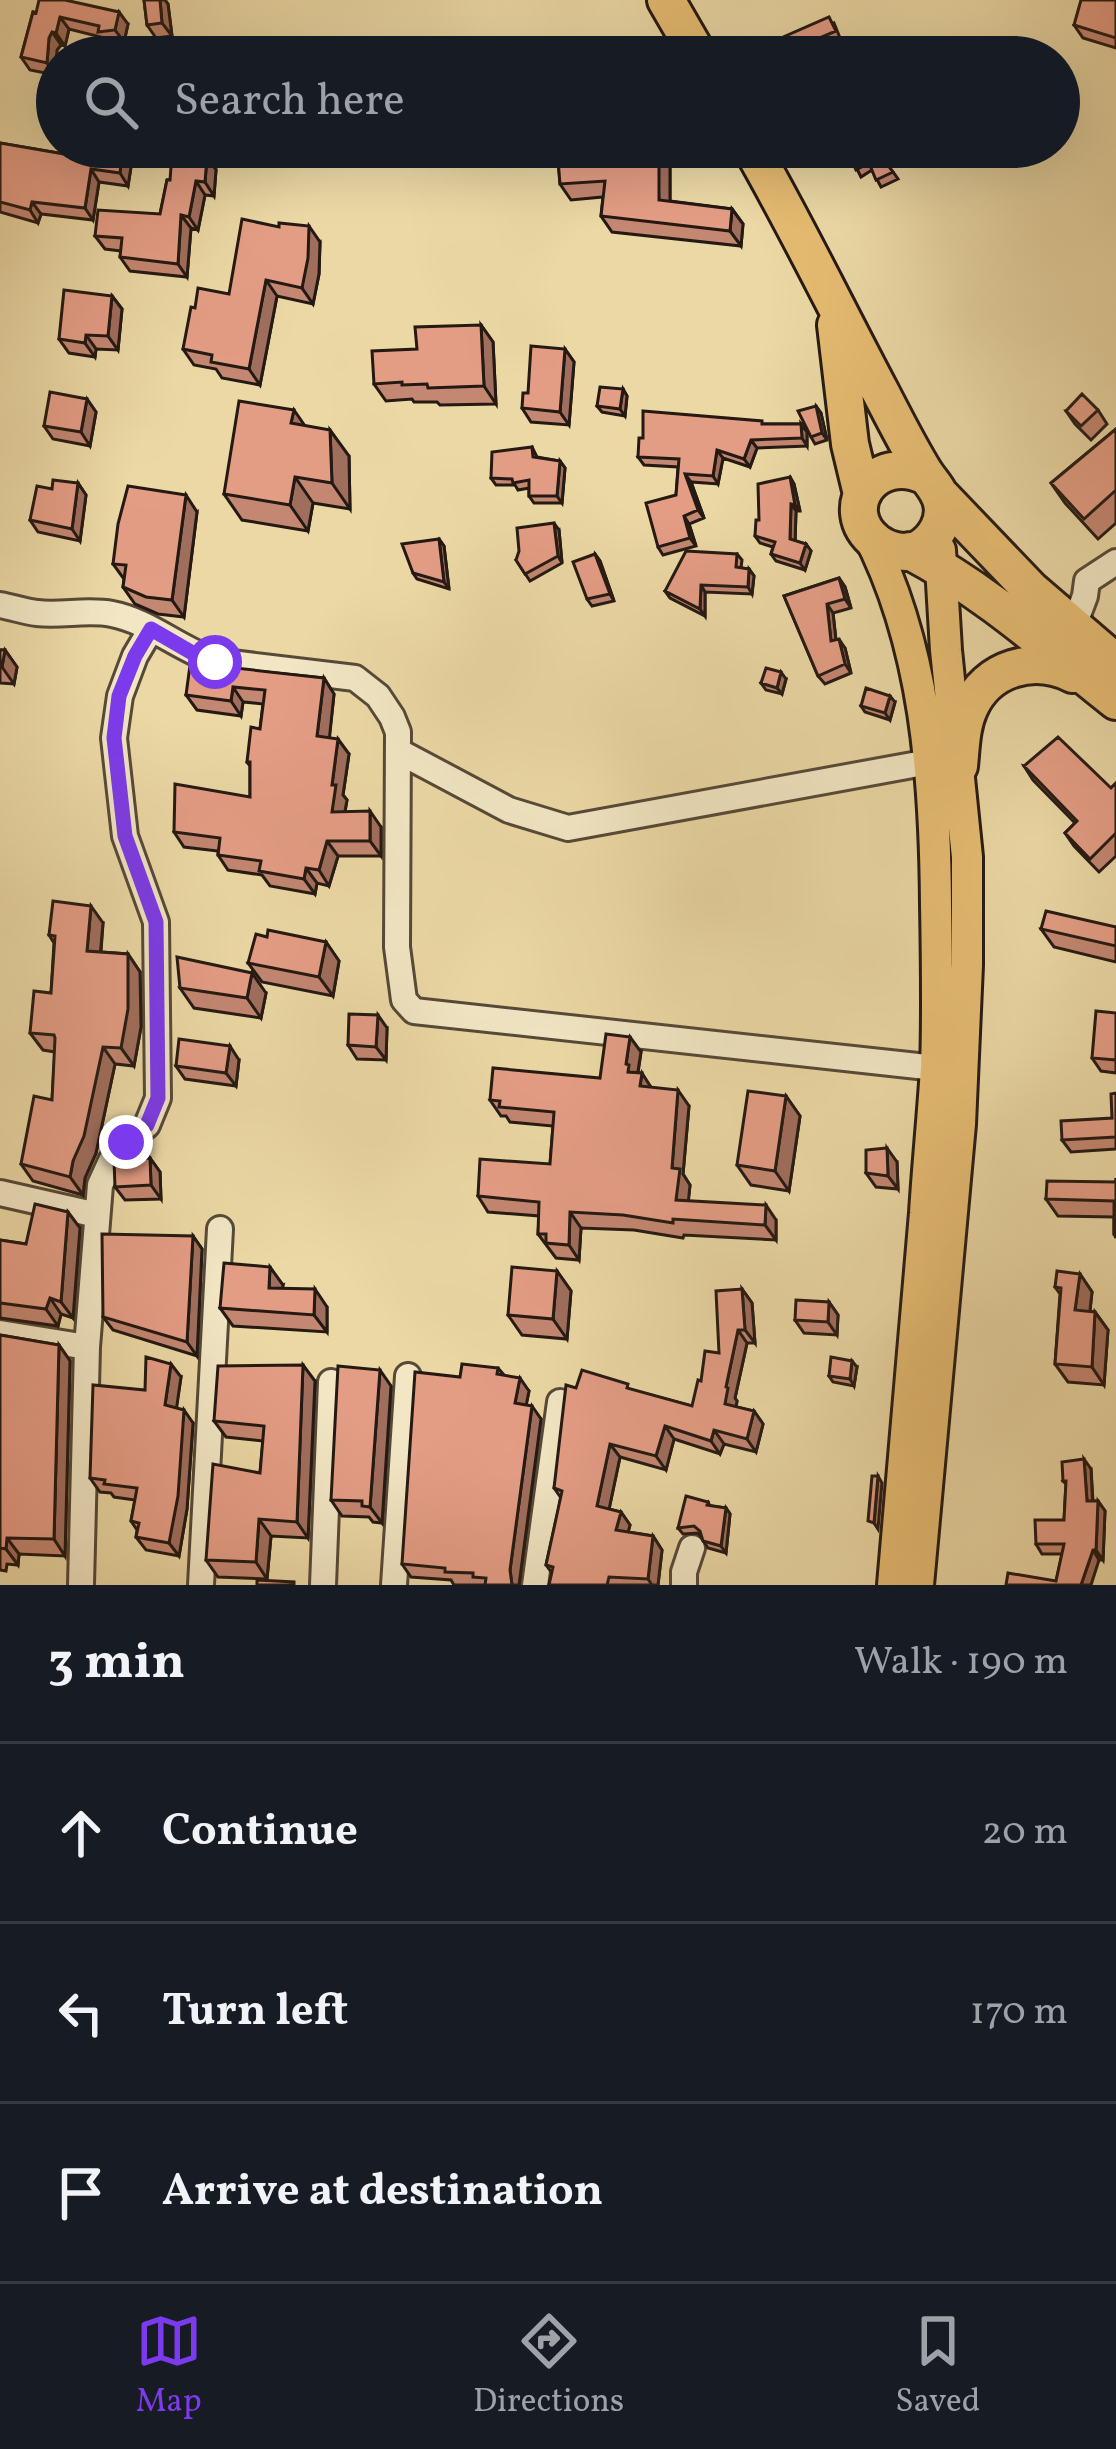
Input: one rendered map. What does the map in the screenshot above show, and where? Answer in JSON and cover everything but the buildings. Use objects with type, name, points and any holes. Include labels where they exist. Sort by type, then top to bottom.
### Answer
[{"type":"highway","points":[[666,0],[687,36]]},
{"type":"highway","points":[[763,168],[810,254],[931,524],[984,596],[1114,687]]},
{"type":"highway","points":[[833,304],[850,444],[862,494],[861,520],[877,543],[890,549],[931,524]]},
{"type":"highway","points":[[862,494],[882,472],[912,469],[931,524],[1001,561],[1073,628],[1114,687]]},
{"type":"highway","points":[[944,764],[986,683],[1011,668],[1041,663],[1114,687]]},
{"type":"main road","points":[[893,1585],[936,1068],[935,846],[944,764],[946,650],[931,524]]},
{"type":"main road","points":[[867,532],[882,561],[905,633],[923,716],[944,764],[967,857],[961,1104],[919,1585]]},
{"type":"street","points":[[1073,628],[1088,581],[1116,562]]},
{"type":"street","points":[[0,604],[37,613],[114,614],[215,662],[355,678],[378,696],[398,732],[397,947],[404,1000],[414,1011],[936,1068]]},
{"type":"street","points":[[81,1585],[87,1347],[100,1185],[111,1161],[147,1125],[158,1098],[156,922],[125,836],[114,738],[119,696],[151,629]]},
{"type":"street","points":[[398,751],[509,810],[568,828],[944,764]]},
{"type":"street","points":[[0,1193],[98,1215]]},
{"type":"street","points":[[201,1585],[220,1229]]},
{"type":"street","points":[[0,1333],[87,1347]]},
{"type":"street","points":[[394,1585],[408,1376]]},
{"type":"street","points":[[323,1585],[332,1382]]},
{"type":"street","points":[[535,1585],[560,1402]]},
{"type":"street","points":[[684,1585],[692,1548]]},
{"type":"route","points":[[126,1142],[147,1125],[158,1098],[157,958],[156,922],[125,836],[114,738],[119,696],[151,629],[215,662]]}]
